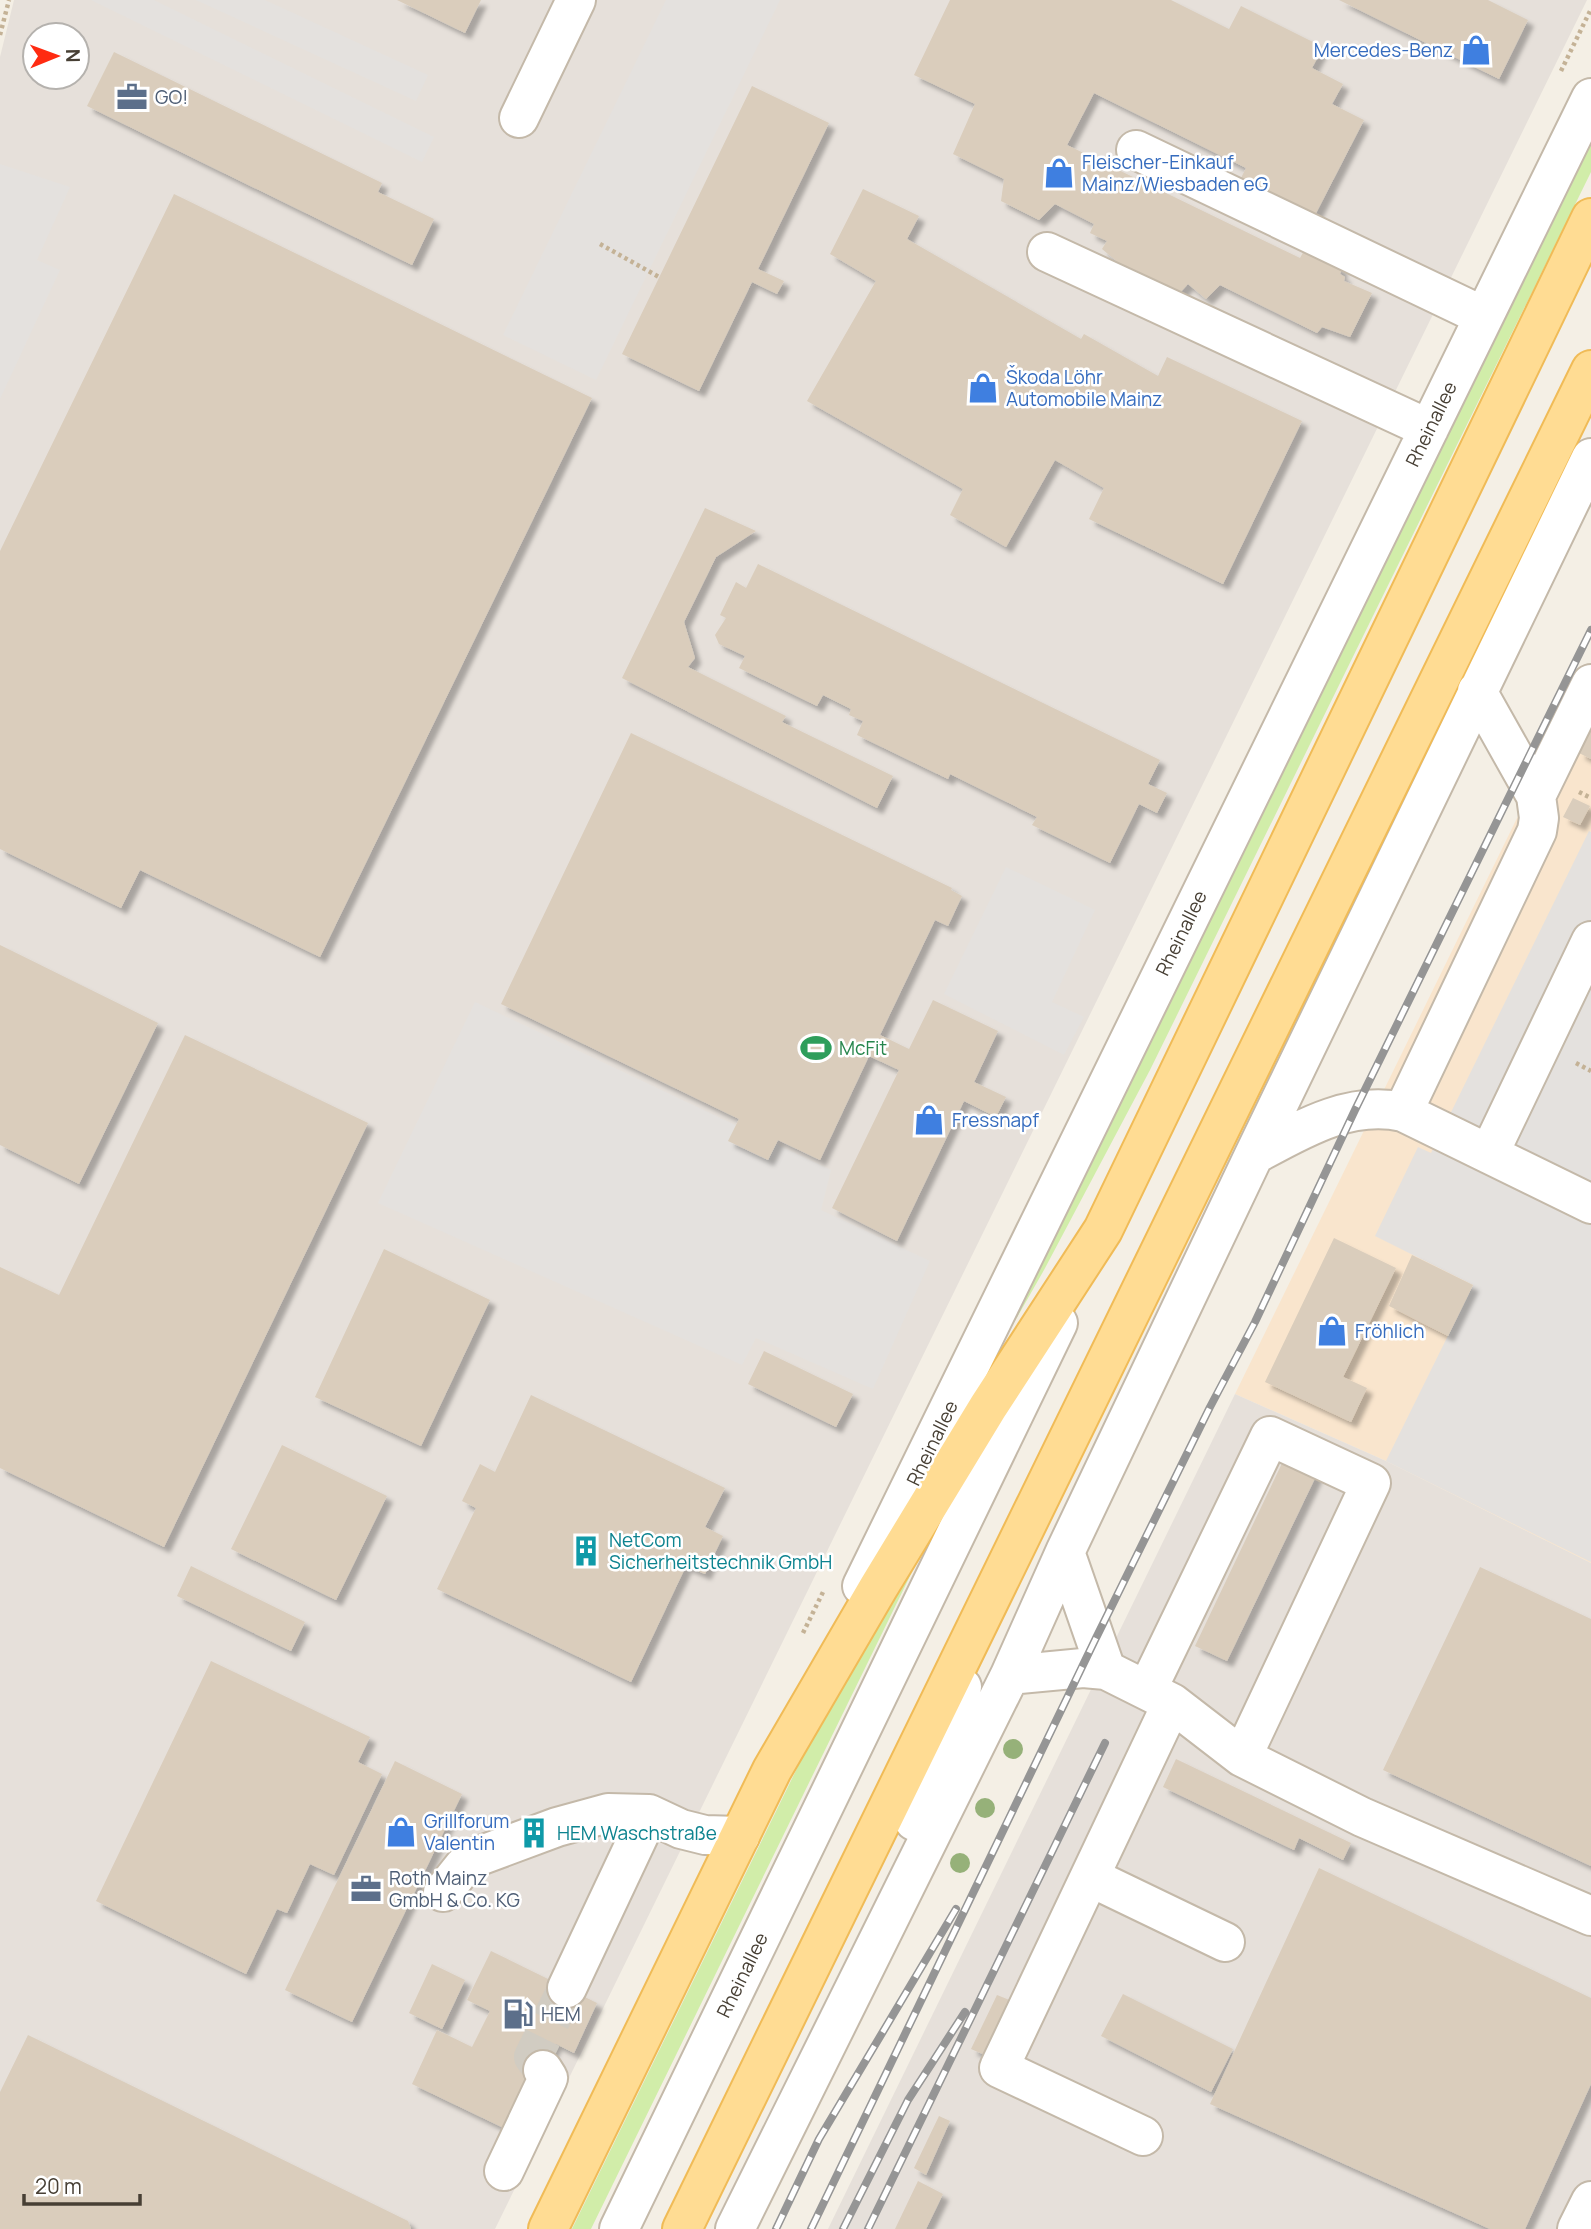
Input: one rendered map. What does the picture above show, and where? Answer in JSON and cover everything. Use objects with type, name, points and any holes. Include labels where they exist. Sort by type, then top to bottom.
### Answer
[{"type":"main road","name":"Rheinallee","points":[[548,2229],[772,1770],[919,1520],[1103,1230],[1591,218]]},
{"type":"main road","points":[[682,2229],[1591,370]]},
{"type":"street","points":[[519,118],[576,0]]},
{"type":"street","name":"Rheinallee","points":[[772,1770],[1591,97]]},
{"type":"street","points":[[1136,150],[1483,316]]},
{"type":"street","points":[[1047,252],[1429,429]]},
{"type":"street","points":[[735,2229],[1010,1675],[1065,1552],[1254,1155],[1591,458]]},
{"type":"street","points":[[1536,796],[1591,684]]},
{"type":"street","points":[[1403,1112],[1537,831],[1539,818],[1536,796],[1477,691]]},
{"type":"street","points":[[1489,1154],[1591,941]]},
{"type":"street","points":[[1254,1155],[1296,1132],[1355,1110],[1386,1108],[1403,1112],[1591,1204]]},
{"type":"street","name":"Rheinallee","points":[[619,2229],[1103,1230]]},
{"type":"street","points":[[1143,2136],[999,2068],[1090,1877],[1160,1697],[1270,1436],[1371,1483],[1242,1757]]},
{"type":"street","points":[[1065,1552],[1106,1670]]},
{"type":"street","points":[[855,1984],[1002,1575]]},
{"type":"street","points":[[1010,1675],[1083,1668],[1106,1670],[1160,1697],[1242,1757],[1362,1817],[1591,1916]]},
{"type":"street","points":[[443,1892],[463,1867],[479,1856],[583,1818],[608,1813],[649,1814],[681,1829],[705,1835],[740,1836]]},
{"type":"street","points":[[567,1988],[649,1814]]},
{"type":"street","points":[[1090,1877],[1226,1942]]},
{"type":"street","points":[[503,2171],[548,2078],[543,2070]]},
{"type":"street","points":[[1577,2229],[1591,2202]]},
{"type":"path","points":[[0,35],[9,0]]},
{"type":"path","points":[[1556,80],[1591,9]]},
{"type":"path","points":[[600,244],[659,277]]},
{"type":"shaded area","points":[[14,0],[1587,0],[495,2229],[0,2229],[0,57]]},
{"type":"shaded area","points":[[91,0],[154,0],[434,137],[422,162]]},
{"type":"shaded area","points":[[196,0],[265,0],[428,75],[416,101]]},
{"type":"shaded area","points":[[666,0],[780,0],[596,380],[503,335]]},
{"type":"shaded area","points":[[0,164],[70,187],[37,260],[60,270],[0,399]]},
{"type":"shaded area","points":[[1591,667],[1591,1563],[1386,1461],[1235,1394]]},
{"type":"shaded area","points":[[1589,831],[1591,1562],[1386,1461],[1473,1285],[1375,1236],[1418,1147],[1431,1153]]},
{"type":"shaded area","points":[[1006,867],[1095,910],[1052,1002],[1084,1017],[1064,1055],[944,994]]},
{"type":"shaded area","points":[[475,1002],[831,1170],[821,1210],[930,1261],[873,1389],[756,1338],[742,1365],[378,1203]]},
{"type":"shaded area","points":[[1235,1394],[1386,1461],[1591,1563],[1591,2226],[1589,2229],[828,2229]]},
{"type":"green space","points":[[1591,133],[1591,172],[1150,1070],[1044,1270],[991,1363]]},
{"type":"green space","points":[[953,1488],[591,2229],[572,2229],[847,1666]]},
{"type":"building","points":[[397,0],[481,0],[465,33]]},
{"type":"building","name":"Fleischer-Einkauf Mainz/Wiesbaden eG","points":[[950,0],[1171,0],[1229,29],[1241,6],[1323,47],[1312,68],[1343,84],[1332,104],[1364,120],[1313,219],[1241,178],[1246,168],[1094,93],[1067,145],[1300,258],[1305,249],[1342,268],[1340,274],[1345,277],[1344,281],[1372,293],[1350,337],[1322,327],[1317,333],[1220,285],[1206,299],[1188,284],[1175,298],[1143,283],[1102,249],[1107,241],[1090,233],[1094,224],[1055,204],[1039,220],[1001,201],[1004,179],[953,154],[975,104],[914,75]]},
{"type":"building","name":"Mercedes-Benz","points":[[1339,0],[1488,0],[1528,20],[1499,79]]},
{"type":"building","points":[[114,52],[382,183],[378,192],[434,219],[412,265],[87,106]]},
{"type":"building","points":[[752,86],[829,123],[758,269],[784,281],[777,294],[752,282],[699,391],[622,354]]},
{"type":"building","name":"Škoda Löhr Automobile Mainz","points":[[863,189],[919,216],[907,239],[1081,339],[1084,334],[1158,376],[1167,357],[1302,421],[1223,584],[1089,519],[1104,488],[1055,460],[1006,547],[950,515],[963,489],[807,401],[876,281],[830,254]]},
{"type":"building","points":[[174,194],[592,398],[320,957],[140,870],[121,908],[0,849],[0,551]]},
{"type":"building","points":[[705,508],[756,531],[716,557],[684,622],[695,658],[688,667],[786,716],[782,722],[893,776],[877,808],[622,678]]},
{"type":"building","points":[[758,564],[1160,760],[1148,784],[1167,793],[1157,813],[1139,804],[1110,863],[1032,825],[1037,817],[950,774],[948,779],[857,735],[863,721],[849,715],[851,709],[823,695],[817,706],[739,668],[745,656],[719,644],[715,635],[726,618],[720,615],[736,582],[746,588]]},
{"type":"building","points":[[1591,729],[1591,759],[1579,753]]},
{"type":"building","points":[[631,733],[952,888],[951,890],[962,896],[948,926],[935,920],[880,1035],[909,1049],[933,1000],[998,1031],[974,1082],[1006,1097],[996,1117],[964,1101],[897,1241],[832,1208],[899,1070],[869,1056],[820,1160],[778,1140],[768,1160],[728,1141],[739,1119],[501,1004]]},
{"type":"building","points":[[1573,798],[1590,806],[1580,825],[1563,817]]},
{"type":"building","points":[[0,945],[158,1023],[79,1184],[0,1145]]},
{"type":"building","points":[[185,1035],[368,1123],[164,1547],[0,1468],[0,1267],[59,1295]]},
{"type":"building","points":[[1334,1238],[1396,1268],[1343,1377],[1367,1388],[1351,1422],[1265,1382]]},
{"type":"building","points":[[384,1249],[490,1300],[421,1446],[315,1397]]},
{"type":"building","points":[[1412,1255],[1473,1285],[1448,1336],[1389,1306]]},
{"type":"building","points":[[764,1351],[853,1394],[836,1427],[748,1384]]},
{"type":"building","name":"NetCom Sicherheitstechnik GmbH","points":[[531,1395],[725,1488],[705,1527],[723,1536],[705,1574],[686,1566],[631,1682],[437,1589],[476,1508],[462,1501],[480,1464],[495,1472]]},
{"type":"building","points":[[282,1445],[387,1496],[336,1600],[231,1549]]},
{"type":"building","points":[[1285,1457],[1318,1472],[1227,1661],[1195,1646]]},
{"type":"building","points":[[191,1566],[305,1622],[291,1651],[177,1596]]},
{"type":"building","points":[[1480,1567],[1591,1619],[1591,1866],[1383,1770]]},
{"type":"building","points":[[211,1661],[370,1737],[358,1762],[382,1774],[334,1875],[310,1864],[287,1913],[277,1909],[246,1974],[96,1901]]},
{"type":"building","points":[[1176,1759],[1351,1843],[1343,1860],[1299,1838],[1294,1850],[1163,1787]]},
{"type":"building","points":[[395,1761],[462,1794],[352,2022],[285,1990]]},
{"type":"building","points":[[1319,1868],[1591,1998],[1591,2084],[1525,2229],[1490,2229],[1210,2104]]},
{"type":"building","points":[[491,1951],[597,2003],[574,2053],[556,2044],[510,2131],[412,2084],[437,2030],[472,2047],[490,2011],[467,2000]]},
{"type":"building","points":[[432,1964],[465,1980],[442,2029],[409,2013]]},
{"type":"building","points":[[1123,1994],[1233,2049],[1211,2092],[1101,2036]]},
{"type":"building","points":[[997,1995],[1012,2001],[985,2055],[971,2049]]},
{"type":"building","points":[[28,2035],[408,2221],[411,2229],[0,2229],[0,2092]]},
{"type":"building","points":[[939,2116],[950,2121],[926,2175],[914,2168]]},
{"type":"building","points":[[918,2181],[943,2194],[926,2229],[895,2229]]},
{"type":"tunnel","points":[[543,2070],[533,2057],[567,1988]]},
{"type":"railway","points":[[811,2229],[1095,1640],[1255,1322],[1355,1110],[1591,630]]},
{"type":"railway","points":[[868,2229],[1105,1743]]},
{"type":"railway","points":[[776,2229],[819,2139],[956,1909]]},
{"type":"railway","points":[[843,2229],[908,2100],[965,2012]]},
{"type":"place","name":"Mercedes-Benz","points":[[1476,50]]},
{"type":"place","name":"GO!","points":[[132,97]]},
{"type":"place","name":"Fleischer-Einkauf Mainz/Wiesbaden eG","points":[[1059,173]]},
{"type":"place","name":"Škoda Löhr Automobile Mainz","points":[[983,388]]},
{"type":"place","name":"McFit","points":[[816,1048]]},
{"type":"place","name":"Fressnapf","points":[[929,1120]]},
{"type":"place","name":"Fröhlich","points":[[1332,1331]]},
{"type":"place","name":"NetCom Sicherheitstechnik GmbH","points":[[586,1551]]},
{"type":"place","name":"Grillforum Valentin","points":[[401,1832]]},
{"type":"place","name":"HEM Waschstraße","points":[[534,1833]]},
{"type":"place","name":"Roth Mainz GmbH & Co. KG","points":[[366,1889]]},
{"type":"place","name":"HEM","points":[[518,2014]]}]
